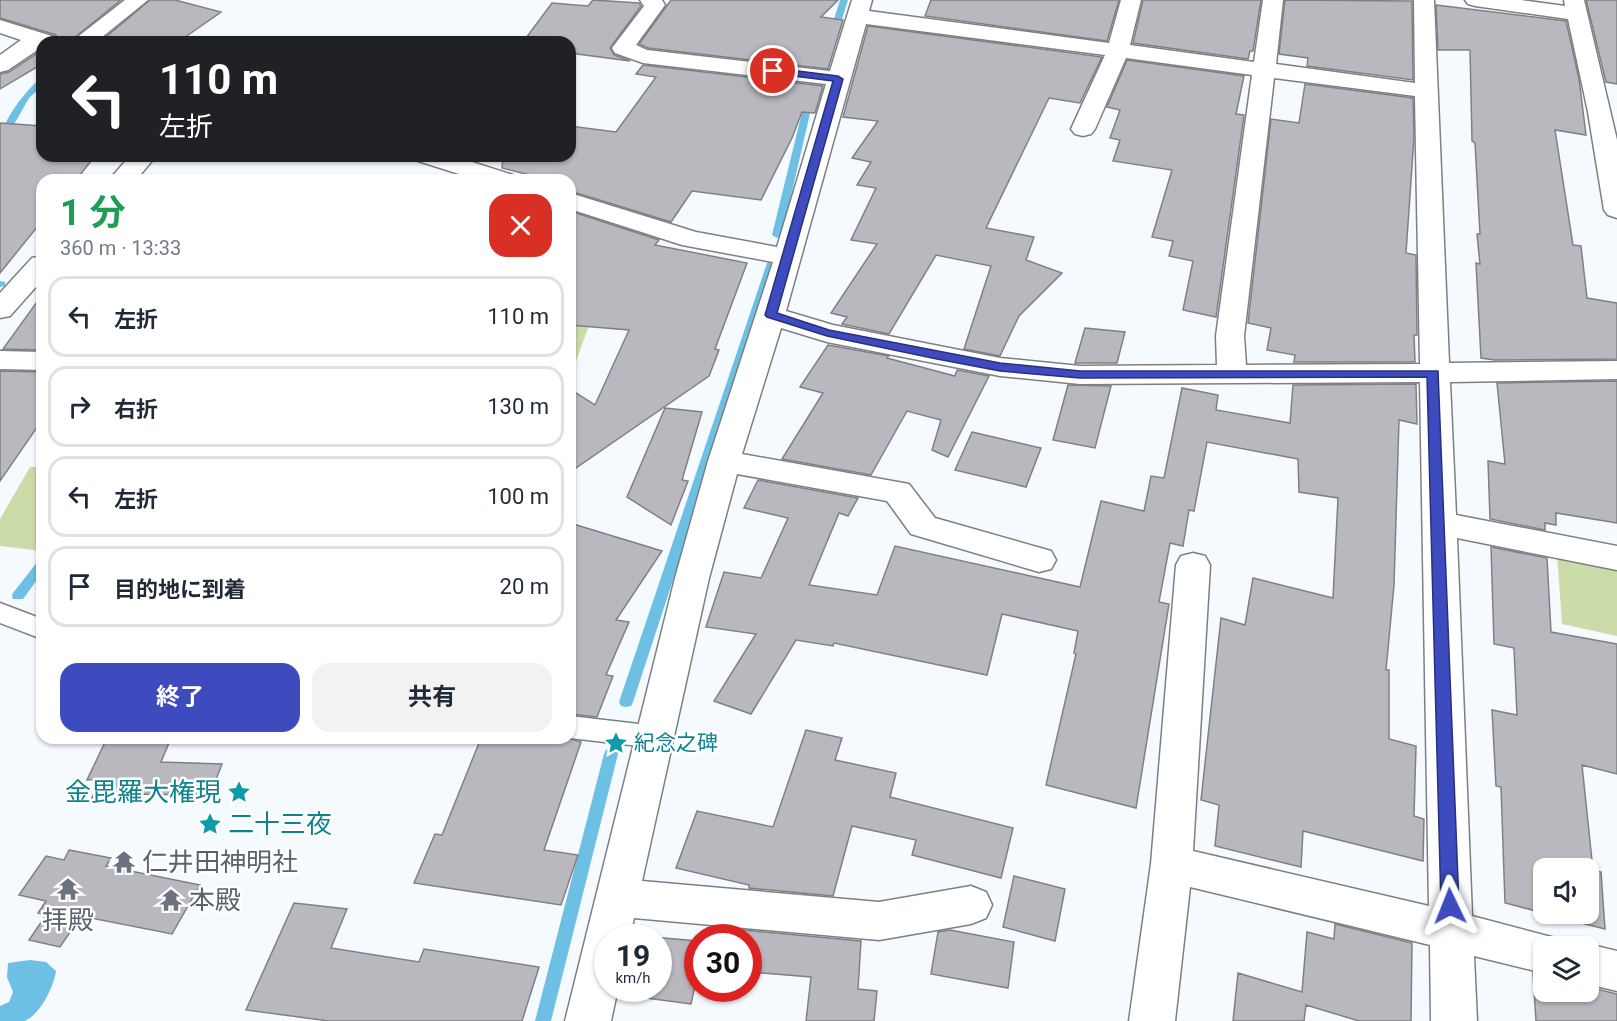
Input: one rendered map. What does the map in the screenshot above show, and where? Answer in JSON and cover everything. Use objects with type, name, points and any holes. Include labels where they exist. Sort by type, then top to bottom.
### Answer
[{"type":"street","points":[[90,36],[138,0]]},
{"type":"street","points":[[650,0],[655,5],[623,48],[643,56],[838,79]]},
{"type":"street","points":[[1083,129],[1118,51],[1131,0]]},
{"type":"street","points":[[1232,374],[1230,336],[1273,0]]},
{"type":"street","points":[[1424,0],[1433,373],[1454,1021]]},
{"type":"street","points":[[1475,0],[1575,7],[1600,112],[1617,210]]},
{"type":"street","points":[[612,924],[692,578],[724,460],[771,315],[860,8],[1118,51],[1426,91]]},
{"type":"street","points":[[0,26],[36,38]]},
{"type":"street","points":[[0,65],[36,44]]},
{"type":"street","points":[[128,174],[138,162]]},
{"type":"street","points":[[446,162],[485,174]]},
{"type":"street","points":[[576,207],[691,239],[787,257]]},
{"type":"street","points":[[0,310],[36,271]]},
{"type":"street","points":[[771,315],[827,333],[1000,367],[1080,375],[1617,370]]},
{"type":"street","points":[[0,360],[36,361]]},
{"type":"street","points":[[724,460],[897,492],[923,526],[1039,560]]},
{"type":"street","points":[[1438,523],[1617,558]]},
{"type":"street","points":[[1152,1021],[1172,864],[1193,566]]},
{"type":"street","points":[[1172,864],[1533,950]]},
{"type":"street","points":[[618,898],[879,921],[971,905]]},
{"type":"street","points":[[1599,967],[1617,971]]},
{"type":"street","points":[[588,1021],[594,996]]},
{"type":"lane","points":[[0,613],[36,627]]},
{"type":"lane","points":[[576,728],[656,737]]},
{"type":"green space","points":[[576,299],[597,304],[576,361]]},
{"type":"green space","points":[[30,467],[36,467],[36,550],[0,546],[0,519]]},
{"type":"green space","points":[[1557,554],[1617,566],[1617,636],[1562,624]]},
{"type":"water","points":[[30,960],[46,962],[56,971],[49,992],[41,1007],[30,1018],[24,1021],[0,1021],[0,1006],[9,1002],[13,992],[7,977],[8,963]]},
{"type":"building","points":[[0,0],[121,0],[76,36],[57,36],[0,18]]},
{"type":"building","points":[[150,0],[175,0],[221,12],[187,36],[107,36]]},
{"type":"building","points":[[593,0],[639,3],[641,6],[610,48],[614,55],[630,61],[576,54],[576,36],[527,36],[552,3],[588,6]]},
{"type":"building","points":[[671,0],[838,0],[821,17],[843,20],[828,69],[648,48],[639,44]]},
{"type":"building","points":[[931,0],[1119,0],[1107,41],[925,16]]},
{"type":"building","points":[[1143,0],[1261,0],[1253,51],[1250,51],[1248,59],[1133,43]]},
{"type":"building","points":[[1285,0],[1412,1],[1413,80],[1307,66],[1308,58],[1279,54]]},
{"type":"building","points":[[1586,0],[1617,0],[1617,84],[1606,82]]},
{"type":"building","points":[[1436,5],[1566,21],[1579,79],[1586,135],[1555,130],[1573,245],[1581,246],[1587,298],[1617,303],[1617,359],[1495,360],[1481,358],[1476,263],[1480,264],[1477,234],[1480,234],[1475,143],[1472,141],[1470,50],[1438,50]]},
{"type":"building","points":[[868,26],[1102,57],[1080,103],[1049,98],[986,228],[1034,237],[1026,260],[1062,273],[1019,316],[1000,356],[964,349],[991,266],[936,255],[889,334],[842,324],[847,317],[831,313],[877,244],[851,240],[876,188],[857,185],[871,162],[852,158],[878,121],[843,117]]},
{"type":"building","points":[[36,54],[36,68],[0,89],[0,74],[9,72]]},
{"type":"building","points":[[1127,60],[1244,76],[1236,114],[1244,115],[1216,317],[1183,310],[1193,261],[1169,256],[1173,241],[1152,237],[1172,170],[1113,161],[1120,140],[1110,138],[1120,110],[1107,107]]},
{"type":"building","points":[[643,65],[823,86],[815,113],[802,112],[792,138],[761,200],[692,191],[671,222],[576,193],[576,174],[526,174],[502,168],[502,162],[576,162],[576,127],[616,132],[656,77],[636,74]]},
{"type":"building","points":[[1305,84],[1413,98],[1414,137],[1406,253],[1416,255],[1415,362],[1294,362],[1295,355],[1267,350],[1271,328],[1248,323],[1271,119],[1299,123]]},
{"type":"building","points":[[0,123],[36,126],[36,162],[90,162],[81,174],[36,174],[36,228],[0,273]]},
{"type":"building","points":[[576,213],[659,240],[655,245],[747,263],[715,349],[719,350],[709,376],[576,468],[576,393],[595,405],[629,330],[576,326]]},
{"type":"building","points":[[36,303],[36,350],[3,349]]},
{"type":"building","points":[[1085,328],[1125,332],[1117,363],[1075,363]]},
{"type":"building","points":[[828,345],[889,356],[887,358],[955,376],[957,370],[989,376],[948,457],[932,450],[941,420],[907,411],[871,475],[782,459],[823,393],[800,387]]},
{"type":"building","points":[[0,371],[36,372],[36,429],[0,481]]},
{"type":"building","points":[[1617,381],[1617,523],[1556,513],[1556,525],[1545,523],[1545,530],[1490,519],[1488,461],[1505,464],[1497,383]]},
{"type":"building","points":[[1416,384],[1417,424],[1399,420],[1394,585],[1386,670],[1389,670],[1389,739],[1416,746],[1414,816],[1424,819],[1423,861],[1303,831],[1301,867],[1215,846],[1219,805],[1201,800],[1221,618],[1245,625],[1253,578],[1333,598],[1338,498],[1299,492],[1298,459],[1207,442],[1194,511],[1189,510],[1183,546],[1170,543],[1159,602],[1169,604],[1136,808],[1046,785],[1076,654],[1074,653],[1078,631],[1002,614],[987,675],[834,643],[833,646],[796,640],[751,714],[714,701],[756,634],[706,627],[724,572],[761,578],[788,518],[744,508],[758,480],[858,498],[848,516],[839,513],[809,585],[877,595],[895,546],[1080,587],[1101,501],[1144,511],[1151,476],[1164,478],[1182,388],[1218,395],[1216,410],[1290,423],[1293,385]]},
{"type":"building","points":[[1068,385],[1111,386],[1095,448],[1053,440]]},
{"type":"building","points":[[665,408],[702,412],[682,480],[688,481],[671,525],[627,497]]},
{"type":"building","points":[[972,432],[1041,448],[1026,487],[955,470]]},
{"type":"building","points":[[576,525],[662,551],[616,620],[629,622],[606,675],[613,676],[597,717],[576,715]]},
{"type":"building","points":[[1491,547],[1547,558],[1551,632],[1617,644],[1617,774],[1582,765],[1592,858],[1533,858],[1533,910],[1505,903],[1501,787],[1496,786],[1492,710],[1517,715],[1514,648],[1494,644]]},
{"type":"building","points":[[806,730],[842,738],[835,760],[896,773],[890,797],[1013,828],[1001,878],[912,855],[916,840],[852,826],[833,896],[749,888],[749,885],[676,868],[697,811],[773,827]]},
{"type":"building","points":[[576,740],[581,742],[544,850],[578,855],[561,905],[414,883],[435,834],[442,835],[479,744],[576,744]]},
{"type":"building","points":[[104,744],[168,744],[161,762],[222,764],[210,795],[130,794],[128,801],[91,800],[100,779],[87,780]]},
{"type":"building","points":[[69,850],[111,858],[106,866],[200,885],[172,934],[81,916],[60,947],[29,940],[46,915],[38,913],[46,901],[19,895],[46,856],[64,860]]},
{"type":"building","points":[[1599,872],[1601,872],[1605,929],[1585,924],[1599,924]]},
{"type":"building","points":[[1014,876],[1065,889],[1055,941],[1003,927]]},
{"type":"building","points":[[294,903],[347,909],[331,948],[419,962],[424,949],[539,967],[522,1021],[329,1021],[246,1010]]},
{"type":"building","points":[[1335,924],[1412,943],[1411,1021],[1359,1021],[1306,1005],[1304,1021],[1233,1021],[1238,973],[1302,992],[1307,932],[1334,939]]},
{"type":"building","points":[[950,930],[1014,942],[1008,988],[931,974],[938,932]]},
{"type":"building","points":[[762,932],[861,941],[858,989],[877,991],[874,1021],[806,1021],[811,977],[762,973]]},
{"type":"building","points":[[672,939],[684,940],[684,1002],[691,1002],[691,1004],[672,1001]]},
{"type":"building","points":[[1599,990],[1617,994],[1617,1021],[1536,1021],[1535,1002],[1599,1002]]},
{"type":"waterway","points":[[833,35],[844,0]]},
{"type":"waterway","points":[[0,142],[26,97],[36,87]]},
{"type":"waterway","points":[[777,235],[810,96]]},
{"type":"waterway","points":[[626,702],[772,263]]},
{"type":"waterway","points":[[18,596],[36,572]]},
{"type":"waterway","points":[[543,1021],[611,754]]},
{"type":"place","name":"紀念之碑","points":[[616,743]]},
{"type":"place","name":"金毘羅大権現","points":[[239,792]]},
{"type":"place","name":"二十三夜","points":[[210,824]]},
{"type":"place","name":"仁井田神明社","points":[[124,862]]},
{"type":"place","name":"拝殿","points":[[68,889]]},
{"type":"place","name":"本殿","points":[[171,900]]},
{"type":"route","points":[[773,71],[838,79],[771,315],[827,333],[937,355],[1000,367],[1080,375],[1433,373],[1450,906]]}]
